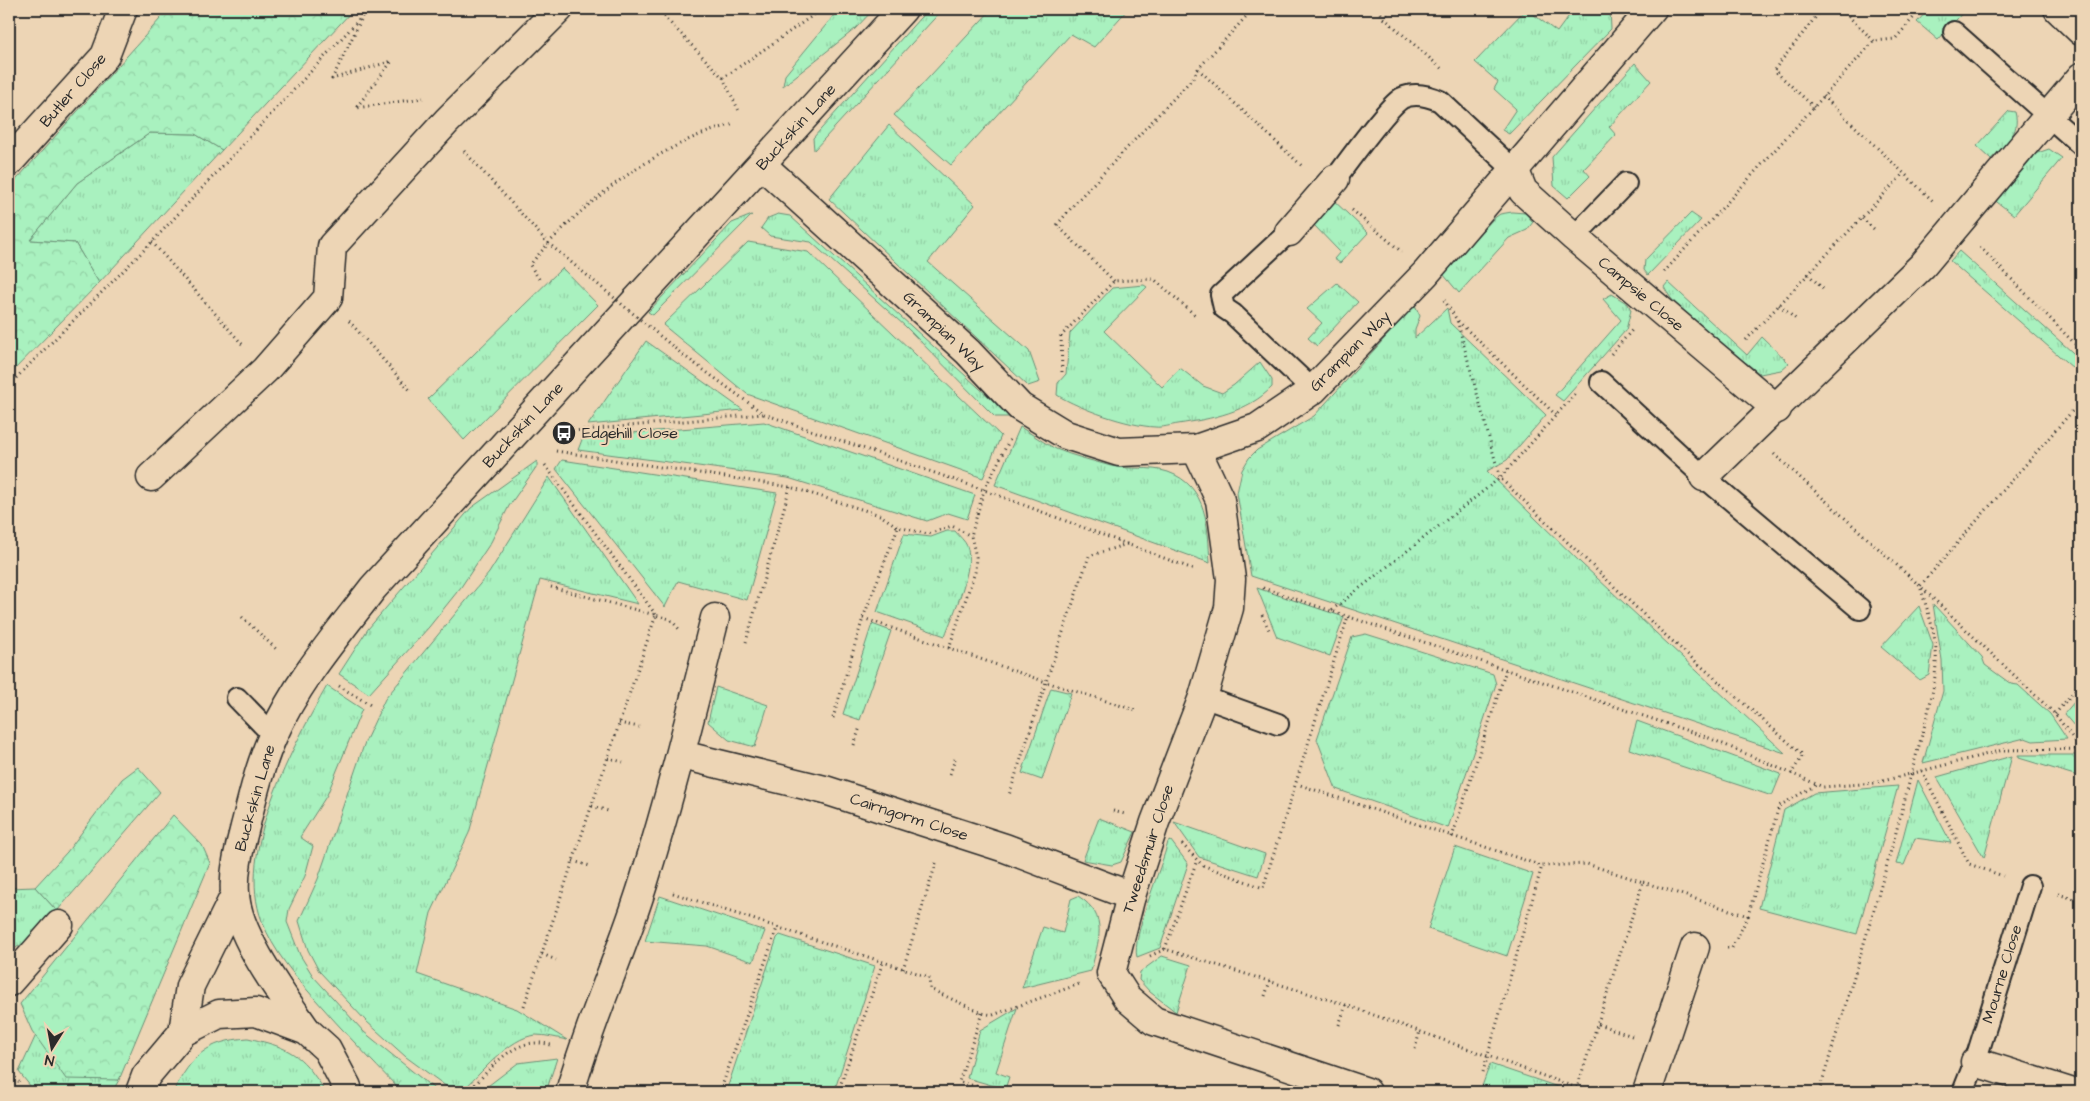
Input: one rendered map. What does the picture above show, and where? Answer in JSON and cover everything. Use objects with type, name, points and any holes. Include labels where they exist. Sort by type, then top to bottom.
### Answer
[{"type":"street","name":"Butler Close","points":[[9,162],[105,56],[123,9]]},
{"type":"street","points":[[152,477],[265,370],[328,298],[332,246],[446,121],[559,9]]},
{"type":"street","name":"Buckskin Lane","points":[[306,1031],[265,968],[246,932],[235,895],[237,857],[257,780],[274,735],[311,669],[373,588],[903,9]]},
{"type":"street","points":[[2058,9],[2081,31]]},
{"type":"street","name":"Grampian Way","points":[[762,165],[968,352],[1020,407],[1066,435],[1119,452],[1196,449],[1257,428],[1313,390],[1426,273],[1515,171],[1646,11]]},
{"type":"street","points":[[1704,478],[1923,265],[2081,77]]},
{"type":"street","name":"Campsie Close","points":[[1515,171],[1523,191],[1776,410]]},
{"type":"street","points":[[1289,232],[1335,179]]},
{"type":"street","name":"Tweedsmuir Close","points":[[1111,973],[1131,896],[1155,822],[1203,697],[1228,608],[1231,579],[1220,500],[1196,449]]},
{"type":"street","points":[[570,1092],[581,1053],[643,883],[682,755],[716,618]]},
{"type":"street","name":"Cairngorm Close","points":[[682,755],[825,790],[947,828],[1131,896]]},
{"type":"street","name":"Buckskin Lane","points":[[183,1032],[190,986],[235,895]]},
{"type":"street","points":[[9,982],[59,924]]},
{"type":"street","points":[[1647,1092],[1695,947]]},
{"type":"street","points":[[1111,973],[1127,998],[1154,1021],[1367,1092]]},
{"type":"street","points":[[140,1092],[146,1076],[183,1032],[219,1014],[256,1012],[306,1031],[327,1049],[368,1092]]},
{"type":"street","points":[[327,1049],[347,1086],[347,1092]]},
{"type":"street","points":[[1975,1062],[2070,1092]]},
{"type":"lane","points":[[1954,32],[2081,145]]},
{"type":"lane","points":[[1335,179],[1386,115],[1403,98],[1425,95],[1440,101],[1515,171]]},
{"type":"lane","points":[[1574,237],[1626,183]]},
{"type":"lane","points":[[1289,232],[1221,295],[1224,308],[1233,314],[1313,390]]},
{"type":"lane","points":[[1592,384],[1860,609]]},
{"type":"lane","points":[[1203,697],[1278,724]]},
{"type":"lane","points":[[237,698],[274,735]]},
{"type":"lane","name":"Mourne Close","points":[[1963,1092],[1975,1062],[2030,886]]},
{"type":"path","points":[[9,385],[152,242],[370,9]]},
{"type":"path","points":[[657,9],[723,78],[740,113]]},
{"type":"path","points":[[723,78],[822,9]]},
{"type":"path","points":[[1114,281],[1057,225],[1076,202],[1193,78],[1253,9]]},
{"type":"path","points":[[1378,9],[1384,18],[1443,69],[1425,95]]},
{"type":"path","points":[[1384,18],[1392,9]]},
{"type":"path","points":[[1814,107],[1774,70],[1822,9]]},
{"type":"path","points":[[1840,9],[1874,41]]},
{"type":"path","points":[[1607,358],[1632,331],[1642,295],[1874,41],[1895,39],[1921,9]]},
{"type":"path","points":[[364,15],[332,79],[392,61],[356,108],[426,97]]},
{"type":"path","points":[[1824,96],[1957,224],[2081,350]]},
{"type":"path","points":[[539,279],[530,265],[548,243],[623,177],[684,141],[734,124]]},
{"type":"path","points":[[459,145],[548,243],[683,355],[764,414],[984,490],[1193,569]]},
{"type":"path","points":[[1743,342],[1904,173]]},
{"type":"path","points":[[1862,218],[1874,229]]},
{"type":"path","points":[[152,242],[265,370]]},
{"type":"path","points":[[1426,273],[1457,320],[1556,415]]},
{"type":"path","points":[[1808,274],[1825,291]]},
{"type":"path","points":[[1062,372],[1061,336],[1114,281],[1154,279],[1207,325],[1224,308]]},
{"type":"path","points":[[328,298],[410,390]]},
{"type":"path","points":[[1779,305],[1796,320]]},
{"type":"path","points":[[1457,320],[1500,478],[1663,634],[1803,755],[1792,774]]},
{"type":"path","points":[[1331,610],[1500,478],[1556,415],[1592,384]]},
{"type":"path","points":[[1920,586],[2081,401]]},
{"type":"path","points":[[573,431],[764,414]]},
{"type":"path","points":[[1750,433],[1920,586],[2055,714],[2081,749]]},
{"type":"path","points":[[950,648],[975,572],[976,557],[971,536],[984,490],[1010,439]]},
{"type":"path","points":[[556,452],[790,486],[880,514],[898,527],[928,534],[952,526],[971,536]]},
{"type":"path","points":[[545,466],[656,615]]},
{"type":"path","points":[[744,648],[790,486]]},
{"type":"path","points":[[833,718],[863,618],[898,527]]},
{"type":"path","points":[[1009,795],[1089,556],[1127,544]]},
{"type":"path","points":[[1259,586],[1709,738],[1824,787],[1875,783],[2004,750],[2081,749]]},
{"type":"path","points":[[1820,1092],[1908,792],[1932,690],[1937,662],[1932,625],[1920,586]]},
{"type":"path","points":[[550,587],[656,615]]},
{"type":"path","points":[[524,1006],[656,615]]},
{"type":"path","points":[[1165,949],[1197,860],[1202,865],[1263,888],[1348,616]]},
{"type":"path","points":[[242,617],[276,649]]},
{"type":"path","points":[[863,618],[1046,682],[1138,711]]},
{"type":"path","points":[[1452,837],[1506,670]]},
{"type":"path","points":[[2055,714],[2081,682]]},
{"type":"path","points":[[338,686],[372,706]]},
{"type":"path","points":[[619,723],[639,727]]},
{"type":"path","points":[[854,745],[860,727]]},
{"type":"path","points":[[608,758],[623,762]]},
{"type":"path","points":[[950,774],[955,759]]},
{"type":"path","points":[[1922,771],[1969,864],[2030,886]]},
{"type":"path","points":[[1297,784],[1542,866],[1587,864],[1643,882],[1576,1092]]},
{"type":"path","points":[[1748,916],[1779,806],[1816,785]]},
{"type":"path","points":[[592,806],[608,811]]},
{"type":"path","points":[[903,969],[947,828]]},
{"type":"path","points":[[573,861],[590,866]]},
{"type":"path","points":[[1483,1072],[1542,866]]},
{"type":"path","points":[[643,883],[929,977],[930,989],[982,1013],[993,1015],[1111,973],[1165,949],[1346,1005],[1577,1088]]},
{"type":"path","points":[[720,1092],[777,928]]},
{"type":"path","points":[[542,954],[556,960]]},
{"type":"path","points":[[838,1092],[883,962]]},
{"type":"path","points":[[1265,996],[1270,981]]},
{"type":"path","points":[[1339,1026],[1346,1005]]},
{"type":"path","points":[[982,1013],[959,1082],[998,1092]]},
{"type":"path","points":[[1415,1049],[1420,1031]]},
{"type":"path","points":[[468,1092],[510,1050],[537,1041],[581,1053]]},
{"type":"path","points":[[9,1070],[19,1082]]},
{"type":"green space","points":[[169,9],[354,9],[222,150],[195,134],[150,133],[77,183],[30,240],[75,243],[99,283],[9,375],[9,188]]},
{"type":"green space","points":[[839,9],[874,9],[855,29],[783,86],[785,75]]},
{"type":"green space","points":[[928,9],[943,9],[814,150],[813,138]]},
{"type":"green space","points":[[992,9],[1128,9],[1094,47],[1071,34],[951,165],[894,115]]},
{"type":"green space","points":[[1526,9],[1557,32],[1574,9],[1610,9],[1611,29],[1509,134],[1502,130],[1516,109],[1494,89],[1498,82],[1475,62]]},
{"type":"green space","points":[[1929,9],[1966,9],[1938,40],[1917,22]]},
{"type":"green space","points":[[1635,63],[1651,81],[1609,127],[1616,135],[1584,169],[1590,176],[1568,198],[1554,186],[1552,157]]},
{"type":"green space","points":[[2009,111],[2015,112],[2016,127],[2014,133],[1991,159],[1977,146]]},
{"type":"green space","points":[[889,125],[975,205],[928,262],[1029,351],[1040,382],[1028,386],[829,199]]},
{"type":"green space","points":[[150,133],[195,134],[222,150],[99,283],[75,243],[30,240],[77,183]]},
{"type":"green space","points":[[2049,149],[2062,158],[2014,215],[1993,199],[2029,156]]},
{"type":"green space","points":[[1331,198],[1368,233],[1340,263],[1334,259],[1340,252],[1311,222]]},
{"type":"green space","points":[[1512,212],[1525,213],[1533,222],[1527,230],[1509,238],[1459,293],[1443,274],[1493,219],[1500,214]]},
{"type":"green space","points":[[1691,213],[1701,220],[1648,275],[1644,270],[1645,260]]},
{"type":"green space","points":[[778,214],[790,216],[1011,417],[995,417],[905,326],[811,242],[770,236],[761,228],[768,218]]},
{"type":"green space","points":[[752,215],[653,315],[648,312],[732,223]]},
{"type":"green space","points":[[748,242],[808,252],[1001,436],[983,478],[747,394],[663,325]]},
{"type":"green space","points":[[1959,251],[2081,360],[2081,375],[1950,261]]},
{"type":"green space","points":[[562,268],[598,305],[464,440],[428,399]]},
{"type":"green space","points":[[1668,282],[1747,355],[1762,337],[1789,363],[1781,370],[1760,374],[1693,321],[1681,309],[1664,287]]},
{"type":"green space","points":[[1337,283],[1358,302],[1317,346],[1308,338],[1322,323],[1307,309]]},
{"type":"green space","points":[[1144,285],[1147,287],[1104,331],[1162,387],[1180,368],[1203,386],[1222,393],[1260,362],[1272,380],[1272,387],[1252,403],[1228,413],[1203,420],[1161,427],[1144,426],[1118,420],[1091,411],[1057,395],[1058,383],[1066,374],[1070,333],[1112,288]]},
{"type":"green space","points":[[1612,294],[1628,304],[1631,310],[1626,330],[1563,401],[1555,395],[1621,320],[1603,299]]},
{"type":"green space","points":[[1415,305],[1420,316],[1415,329],[1415,338],[1447,308],[1450,323],[1546,415],[1507,460],[1487,471],[1582,564],[1785,753],[1251,576],[1237,493],[1242,470],[1249,458],[1257,450],[1314,416]]},
{"type":"green space","points":[[646,341],[743,410],[588,425]]},
{"type":"green space","points":[[764,422],[975,495],[967,519],[948,513],[927,521],[788,478],[578,450],[583,437]]},
{"type":"green space","points":[[1020,427],[1056,449],[1076,456],[1111,466],[1161,470],[1181,478],[1191,487],[1203,510],[1208,536],[1210,563],[995,485]]},
{"type":"green space","points":[[562,460],[777,493],[747,600],[678,581],[665,607],[556,469]]},
{"type":"green space","points":[[537,461],[537,466],[509,506],[491,542],[461,587],[429,627],[369,694],[339,674],[368,629],[471,508]]},
{"type":"green space","points":[[549,477],[638,604],[540,580],[469,833],[431,913],[417,974],[517,1009],[567,1040],[540,1035],[526,1037],[505,1049],[461,1092],[454,1092],[406,1057],[366,1021],[319,971],[308,950],[299,921],[318,879],[365,742],[385,699],[489,573]]},
{"type":"green space","points":[[947,531],[955,531],[965,542],[969,555],[966,578],[945,636],[877,612],[904,534],[931,537]]},
{"type":"green space","points":[[1257,588],[1344,617],[1330,656],[1277,637]]},
{"type":"green space","points":[[1933,604],[1982,657],[1985,665],[2011,684],[2018,685],[2050,714],[2067,739],[2033,741],[2025,738],[1923,763],[1943,691],[1942,660]]},
{"type":"green space","points":[[1919,606],[1933,645],[1929,675],[1920,680],[1881,647]]},
{"type":"green space","points":[[872,624],[891,631],[860,720],[843,714]]},
{"type":"green space","points":[[1366,634],[1493,674],[1496,684],[1448,828],[1336,789],[1317,739],[1352,637]]},
{"type":"green space","points":[[327,686],[362,709],[327,795],[300,837],[313,846],[305,876],[289,909],[287,922],[300,955],[313,976],[364,1032],[438,1092],[403,1092],[399,1089],[325,1011],[285,963],[272,943],[262,921],[256,894],[256,864],[262,832],[284,769]]},
{"type":"green space","points":[[716,687],[768,705],[755,747],[729,740],[708,722]]},
{"type":"green space","points":[[1051,688],[1071,693],[1042,780],[1022,773]]},
{"type":"green space","points":[[2081,694],[2081,734],[2064,714]]},
{"type":"green space","points":[[1637,721],[1781,774],[1772,796],[1629,749]]},
{"type":"green space","points":[[2018,755],[2081,755],[2081,777],[2019,758]]},
{"type":"green space","points":[[2012,756],[1984,858],[1937,777]]},
{"type":"green space","points":[[138,767],[160,792],[57,911],[35,887],[67,852],[122,779]]},
{"type":"green space","points":[[1918,780],[1951,843],[1915,838],[1904,865],[1896,864]]},
{"type":"green space","points":[[1898,786],[1857,934],[1759,908],[1784,810],[1814,793]]},
{"type":"green space","points":[[173,815],[202,845],[210,863],[119,1080],[66,1079],[32,1031],[20,1004]]},
{"type":"green space","points":[[1099,818],[1135,832],[1121,862],[1112,865],[1083,860]]},
{"type":"green space","points":[[1174,822],[1265,854],[1258,876],[1199,857]]},
{"type":"green space","points":[[1171,841],[1188,864],[1160,948],[1137,957],[1138,935],[1168,842]]},
{"type":"green space","points":[[1455,847],[1533,874],[1507,956],[1428,929]]},
{"type":"green space","points":[[35,887],[57,911],[25,943],[9,951],[9,888]]},
{"type":"green space","points":[[660,896],[765,931],[753,962],[707,946],[645,941]]},
{"type":"green space","points":[[1078,896],[1095,912],[1098,921],[1098,939],[1091,971],[1022,988],[1043,927],[1063,933],[1071,899]]},
{"type":"green space","points":[[780,935],[875,966],[834,1092],[726,1092],[777,938]]},
{"type":"green space","points":[[1162,956],[1191,965],[1176,1012],[1150,992],[1139,980],[1140,972]]},
{"type":"green space","points":[[1017,1008],[996,1072],[1009,1077],[1005,1089],[967,1078],[980,1030]]},
{"type":"green space","points":[[36,1035],[110,1079],[119,1080],[112,1092],[35,1092],[19,1072]]},
{"type":"green space","points":[[248,1038],[285,1049],[300,1059],[320,1083],[323,1092],[173,1092],[187,1069],[202,1053],[221,1043]]},
{"type":"green space","points":[[557,1058],[546,1092],[480,1092],[518,1063]]},
{"type":"green space","points":[[1490,1064],[1570,1091],[1480,1092]]},
{"type":"place","name":"Edgehill Close","points":[[564,433]]}]
